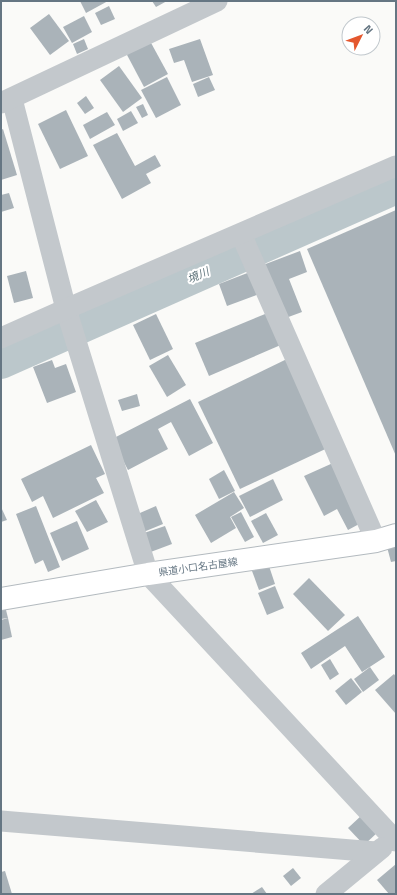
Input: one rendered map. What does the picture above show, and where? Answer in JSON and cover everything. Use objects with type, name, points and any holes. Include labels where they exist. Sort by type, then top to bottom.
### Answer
[{"type":"main road","name":"県道小口名古屋線","points":[[1,598],[386,538]]},
{"type":"street","points":[[217,1],[6,101],[66,309],[148,574],[395,841],[376,852],[326,894]]},
{"type":"street","points":[[1,338],[396,166]]},
{"type":"street","points":[[241,234],[386,538]]},
{"type":"street","points":[[1,821],[376,852]]},
{"type":"building","points":[[80,1],[108,1],[86,13]]},
{"type":"building","points":[[152,1],[167,1],[156,7]]},
{"type":"building","points":[[109,6],[115,19],[101,25],[95,13]]},
{"type":"building","points":[[49,14],[69,41],[50,55],[30,28]]},
{"type":"building","points":[[84,16],[92,32],[72,43],[63,27]]},
{"type":"building","points":[[84,39],[88,49],[77,54],[73,44]]},
{"type":"building","points":[[200,39],[213,75],[192,82],[184,60],[174,63],[169,49]]},
{"type":"building","points":[[150,41],[168,74],[144,87],[126,53]]},
{"type":"building","points":[[119,66],[142,98],[123,112],[100,80]]},
{"type":"building","points":[[167,77],[181,105],[156,118],[141,90]]},
{"type":"building","points":[[209,77],[215,90],[198,97],[193,84]]},
{"type":"building","points":[[86,96],[94,108],[85,114],[77,103]]},
{"type":"building","points":[[143,104],[148,115],[142,118],[136,107]]},
{"type":"building","points":[[66,110],[88,156],[60,169],[38,124]]},
{"type":"building","points":[[131,111],[138,123],[123,131],[117,119]]},
{"type":"building","points":[[107,112],[115,125],[90,139],[83,125]]},
{"type":"building","points":[[3,129],[17,175],[1,180],[1,130]]},
{"type":"building","points":[[117,133],[135,166],[155,155],[161,166],[146,174],[151,183],[122,199],[93,145]]},
{"type":"building","points":[[9,193],[14,208],[1,212],[1,195]]},
{"type":"building","points":[[396,210],[396,456],[307,249]]},
{"type":"building","points":[[300,251],[307,272],[289,279],[302,312],[283,319],[263,265]]},
{"type":"building","points":[[26,271],[33,298],[14,303],[7,276]]},
{"type":"building","points":[[250,272],[259,294],[227,306],[219,284]]},
{"type":"building","points":[[270,312],[283,344],[209,376],[195,343]]},
{"type":"building","points":[[156,314],[173,349],[150,360],[133,325]]},
{"type":"building","points":[[168,355],[186,385],[167,397],[149,366]]},
{"type":"building","points":[[291,357],[334,445],[240,489],[198,402]]},
{"type":"building","points":[[52,360],[55,368],[66,364],[76,392],[47,403],[33,367]]},
{"type":"building","points":[[137,394],[140,406],[122,411],[118,400]]},
{"type":"building","points":[[190,399],[213,443],[189,456],[171,422],[158,429],[168,449],[128,470],[112,439]]},
{"type":"building","points":[[91,445],[105,474],[96,478],[104,493],[53,518],[43,496],[32,502],[21,479]]},
{"type":"building","points":[[333,463],[361,523],[348,530],[337,509],[324,516],[304,476]]},
{"type":"building","points":[[224,470],[235,491],[219,499],[209,479]]},
{"type":"building","points":[[273,479],[283,500],[250,517],[239,496]]},
{"type":"building","points":[[234,492],[244,508],[230,517],[236,528],[211,543],[195,515]]},
{"type":"building","points":[[96,500],[108,522],[87,532],[75,511]]},
{"type":"building","points":[[36,506],[60,567],[48,572],[43,560],[35,564],[16,514]]},
{"type":"building","points":[[156,506],[163,524],[141,533],[133,516]]},
{"type":"building","points":[[1,507],[7,520],[1,522]]},
{"type":"building","points":[[241,512],[254,537],[245,542],[231,517]]},
{"type":"building","points":[[266,513],[278,535],[263,543],[251,521]]},
{"type":"building","points":[[77,521],[89,549],[62,561],[50,533]]},
{"type":"building","points":[[165,526],[172,544],[148,553],[141,534]]},
{"type":"building","points":[[396,545],[396,561],[391,562],[387,547]]},
{"type":"building","points":[[269,566],[275,584],[259,590],[252,571]]},
{"type":"building","points":[[309,578],[345,615],[328,631],[293,594]]},
{"type":"building","points":[[275,586],[284,608],[267,615],[258,593]]},
{"type":"building","points":[[5,606],[8,618],[1,619],[1,607]]},
{"type":"building","points":[[358,616],[385,657],[362,672],[345,646],[311,669],[301,653]]},
{"type":"building","points":[[8,618],[12,637],[1,640],[1,620]]},
{"type":"building","points":[[330,659],[339,674],[330,680],[321,665]]},
{"type":"building","points":[[370,667],[379,680],[363,692],[354,679]]},
{"type":"building","points":[[394,674],[396,677],[396,714],[375,690]]},
{"type":"building","points":[[351,678],[362,692],[346,705],[335,691]]},
{"type":"building","points":[[362,815],[378,832],[364,845],[348,828]]},
{"type":"building","points":[[396,864],[396,894],[389,894],[377,880]]},
{"type":"building","points":[[293,868],[301,878],[291,886],[283,876]]},
{"type":"building","points":[[5,871],[12,894],[1,894],[1,872]]},
{"type":"building","points":[[262,887],[267,894],[251,894]]},
{"type":"waterway","name":"境川","points":[[1,362],[396,187]]}]
